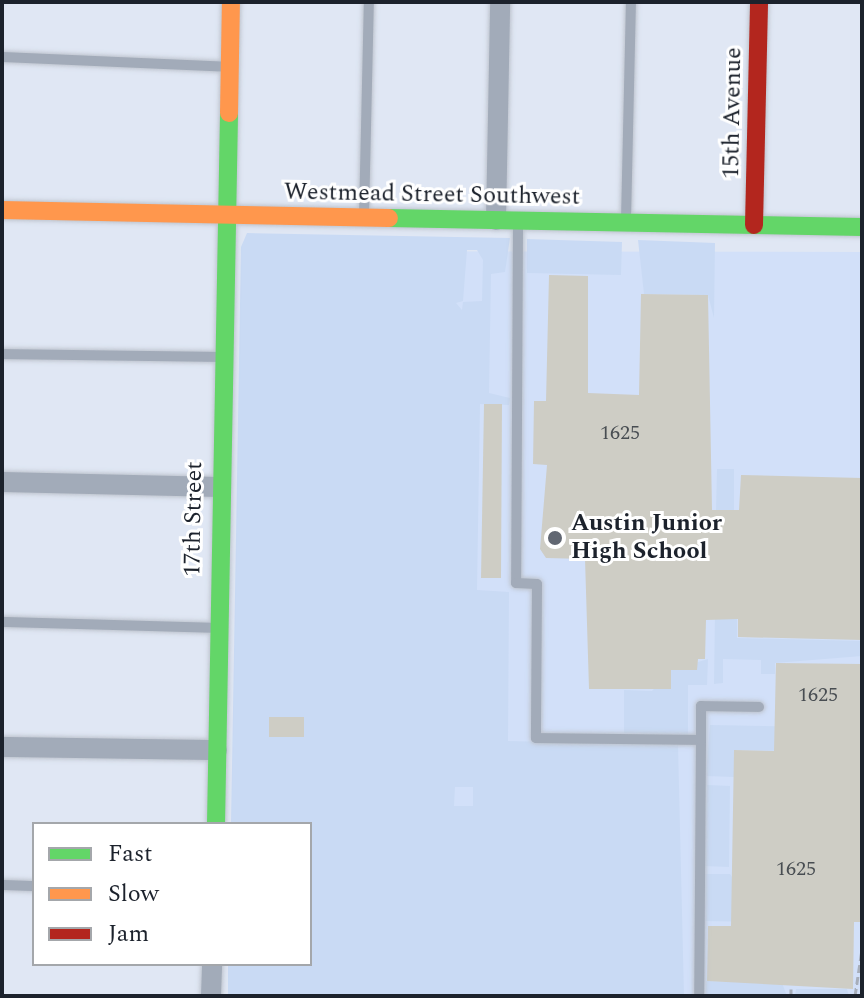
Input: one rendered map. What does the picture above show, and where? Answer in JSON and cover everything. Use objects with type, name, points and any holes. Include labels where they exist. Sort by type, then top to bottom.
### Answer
[{"type":"street","name":"17th Street","points":[[216,822],[231,2]]},
{"type":"street","points":[[496,220],[500,2]]},
{"type":"street","name":"15th Avenue","points":[[754,225],[759,2]]},
{"type":"street","name":"Westmead Street Southwest","points":[[2,210],[862,227]]},
{"type":"street","points":[[2,482],[221,487]]},
{"type":"street","points":[[2,747],[217,750]]},
{"type":"street","points":[[211,996],[212,966]]},
{"type":"lane","points":[[364,217],[369,2]]},
{"type":"lane","points":[[626,222],[631,2]]},
{"type":"lane","points":[[2,57],[230,67]]},
{"type":"lane","points":[[518,220],[516,583],[537,584],[536,738],[701,740]]},
{"type":"lane","points":[[2,354],[223,357]]},
{"type":"lane","points":[[2,622],[218,628]]},
{"type":"lane","points":[[699,996],[701,706],[759,707]]},
{"type":"lane","points":[[2,885],[32,886]]},
{"type":"path","points":[[855,996],[862,949]]},
{"type":"path","points":[[791,989],[791,996]]},
{"type":"shaded area","points":[[247,233],[510,238],[505,272],[491,274],[489,393],[510,398],[509,405],[480,404],[477,590],[509,592],[508,741],[678,745],[684,996],[228,996],[228,966],[312,966],[312,822],[231,822],[241,247]],"holes":[[[467,250],[477,250],[483,260],[482,301],[463,302],[462,310],[456,303],[463,301]],[[455,787],[473,787],[473,806],[454,806]]]},
{"type":"shaded area","points":[[527,239],[622,242],[621,275],[527,273]]},
{"type":"shaded area","points":[[638,240],[715,243],[714,318],[708,295],[644,294]]},
{"type":"shaded area","name":"Austin Junior High School","points":[[253,251],[862,252],[862,996],[238,996],[306,966],[312,966],[310,822]]},
{"type":"shaded area","points":[[717,469],[734,469],[734,510],[716,510]]},
{"type":"shaded area","points":[[715,611],[737,612],[737,638],[862,641],[862,656],[775,663],[775,674],[761,674],[761,660],[723,659],[723,683],[714,684]]},
{"type":"shaded area","points":[[708,659],[707,685],[688,685],[688,735],[624,733],[624,690],[652,691],[671,670]]},
{"type":"shaded area","points":[[710,725],[814,727],[862,752],[735,750],[734,777],[706,776]]},
{"type":"shaded area","points":[[707,785],[730,786],[729,867],[704,866]]},
{"type":"shaded area","points":[[704,874],[730,874],[762,922],[704,921]]},
{"type":"shaded area","points":[[706,981],[782,983],[787,996],[706,996]]},
{"type":"shaded area","points":[[796,989],[847,989],[849,996],[795,996]]},
{"type":"building","name":"Austin Junior High School","points":[[549,275],[588,276],[588,393],[639,395],[641,294],[708,295],[712,510],[739,510],[741,475],[862,478],[862,640],[738,637],[738,619],[706,620],[705,659],[698,659],[697,670],[671,670],[671,689],[589,689],[585,559],[546,558],[540,549],[547,465],[533,464],[534,401],[546,401]]},
{"type":"building","points":[[484,404],[502,404],[501,578],[481,578]]},
{"type":"building","points":[[776,663],[862,664],[862,922],[854,922],[853,989],[707,981],[708,926],[731,926],[734,750],[774,751]]},
{"type":"building","points":[[269,717],[304,717],[304,737],[269,737]]},
{"type":"traffic: fast","points":[[216,822],[229,113]]},
{"type":"traffic: fast","points":[[389,218],[862,227]]},
{"type":"traffic: slow","points":[[229,113],[231,2]]},
{"type":"traffic: slow","points":[[2,210],[389,218]]},
{"type":"traffic: jam","points":[[754,225],[759,2]]},
{"type":"place","name":"Austin Junior High School","points":[[555,538]]}]
